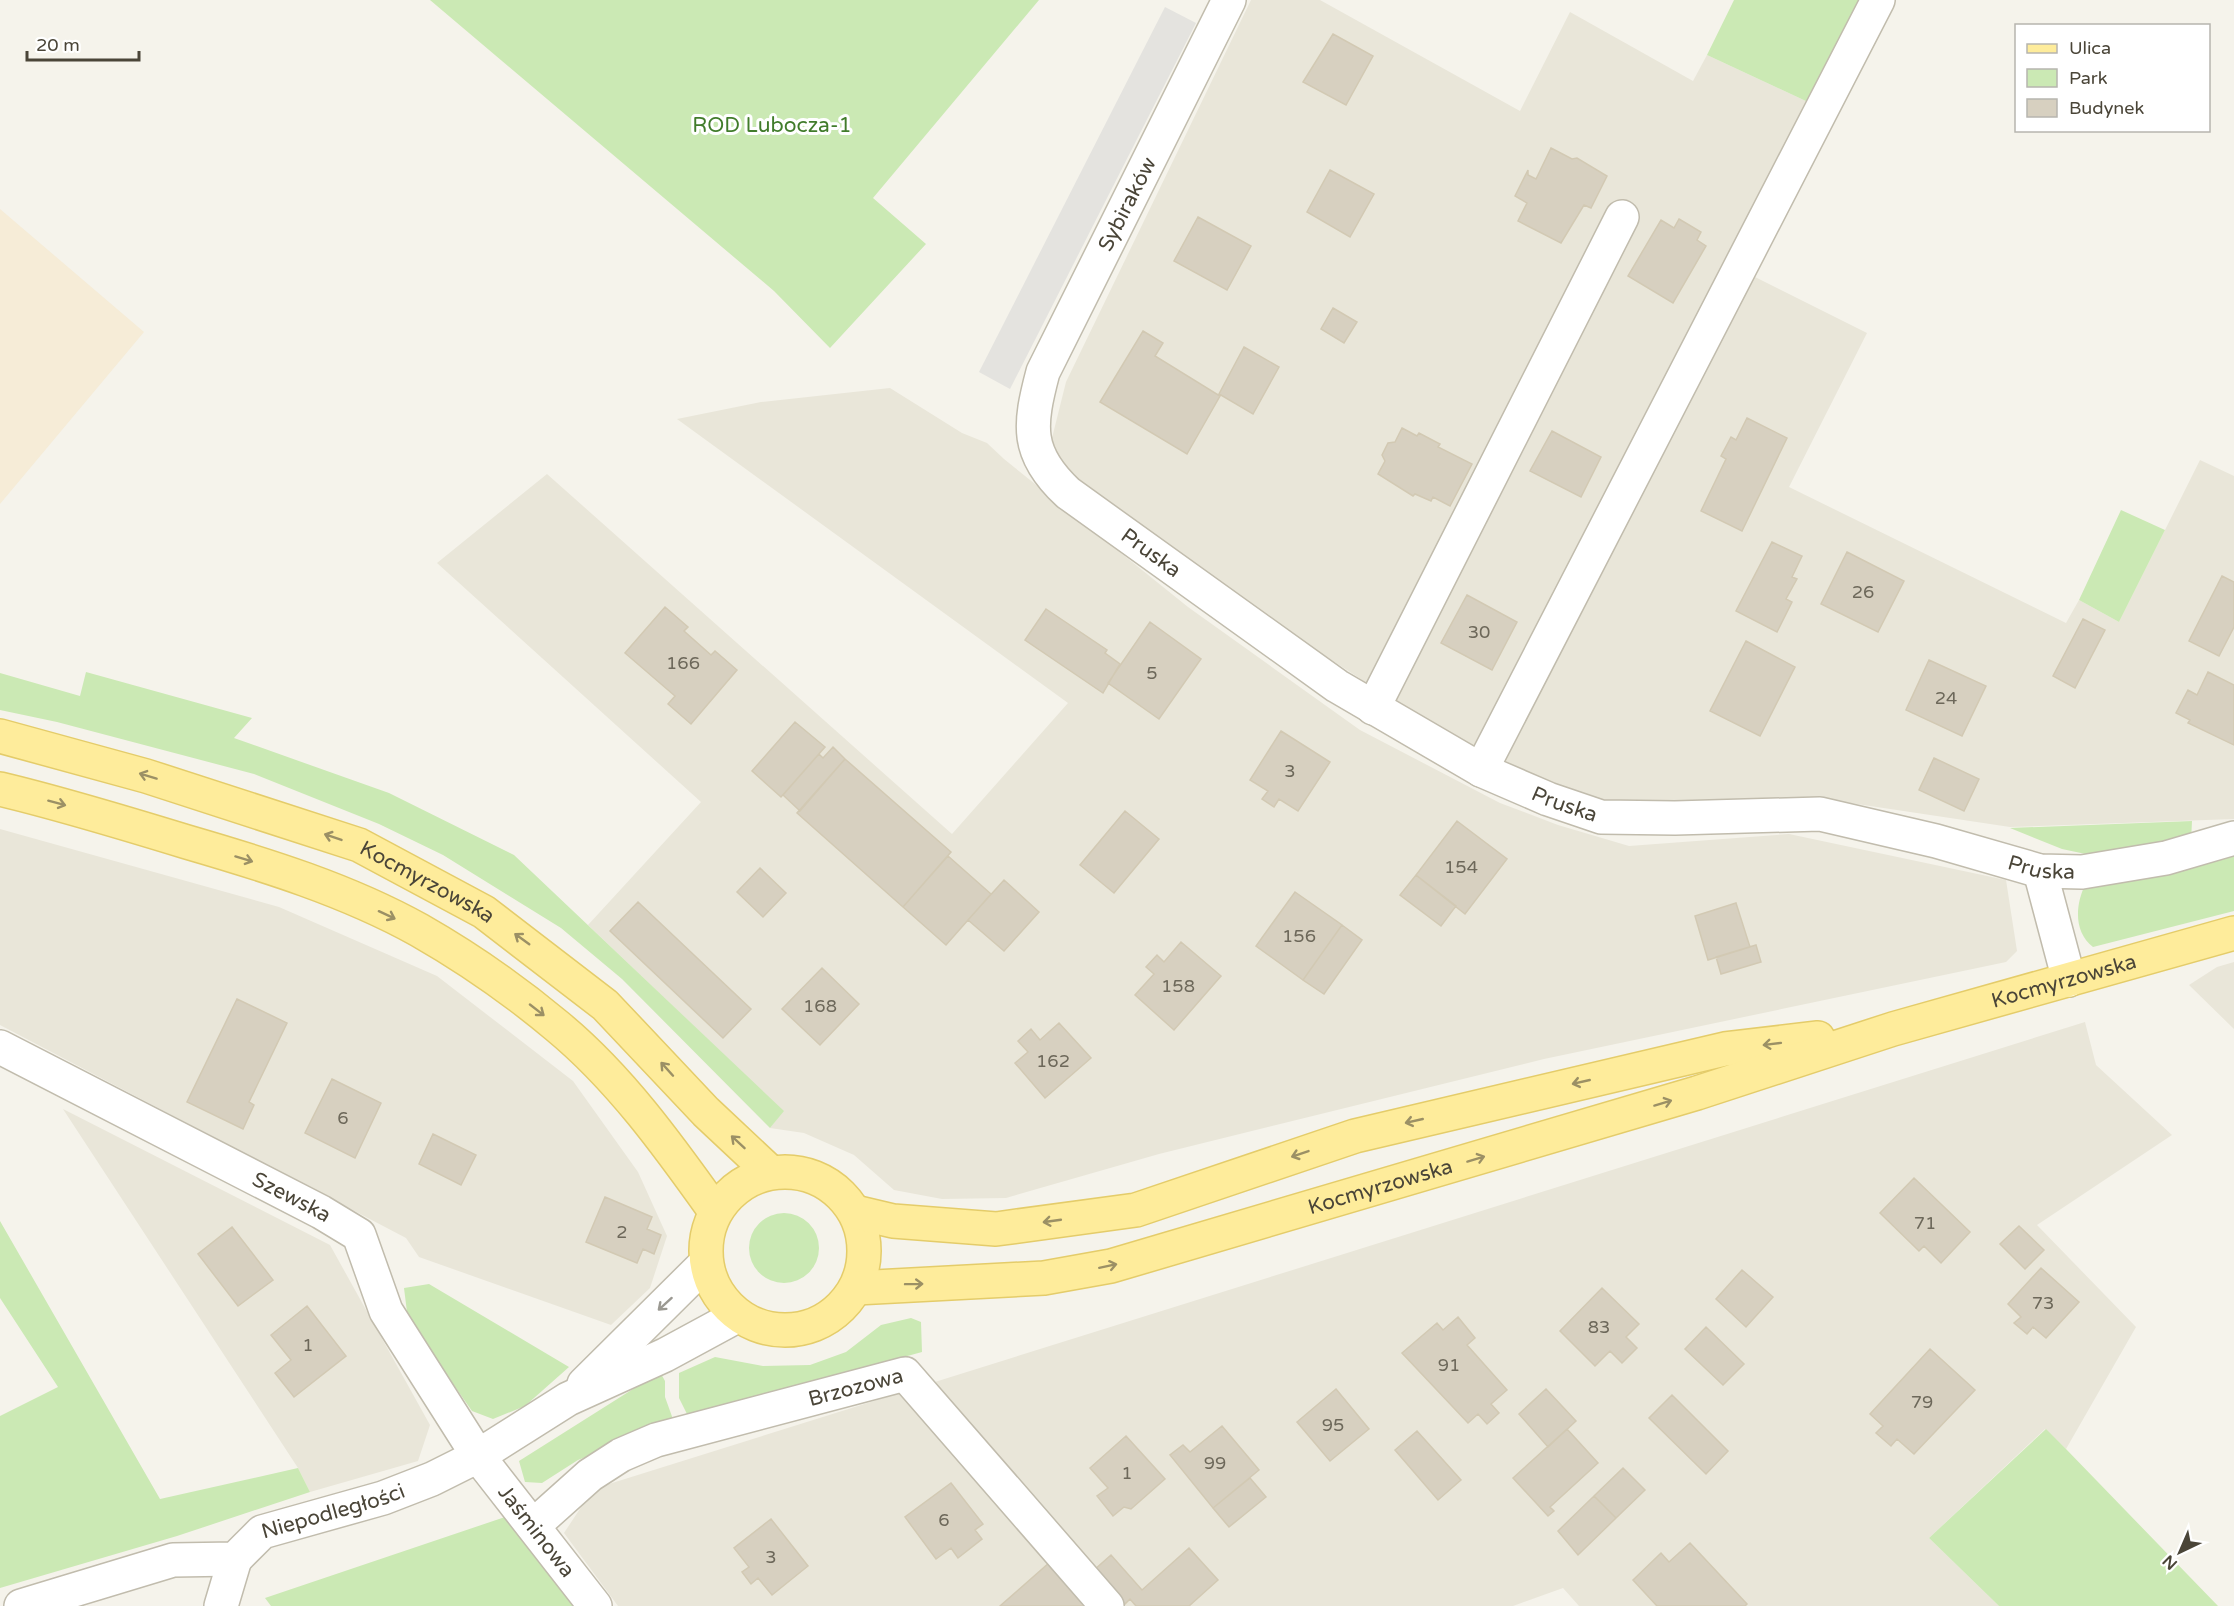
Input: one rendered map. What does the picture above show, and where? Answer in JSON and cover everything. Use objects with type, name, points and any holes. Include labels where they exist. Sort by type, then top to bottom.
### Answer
[{"type":"main road","name":"Kocmyrzowska","points":[[0,736],[146,776],[359,845],[474,906],[556,964],[605,1005],[706,1112],[770,1172]]},
{"type":"main road","points":[[0,789],[55,802],[258,863],[334,890],[418,930],[490,974],[558,1027],[612,1080],[667,1144],[715,1211]]},
{"type":"main road","name":"Kocmyrzowska","points":[[856,1288],[1034,1279],[1111,1266],[1697,1093],[1893,1029],[2234,933]]},
{"type":"main road","name":"Kocmyrzowska","points":[[855,1212],[893,1221],[996,1229],[1136,1209],[1355,1136],[1512,1098],[1725,1049],[1893,1029]]},
{"type":"main road","points":[[770,1172],[795,1172],[819,1178],[840,1192],[855,1212],[863,1236],[864,1261],[856,1288],[843,1306],[822,1321],[798,1329],[773,1329],[737,1316],[714,1287],[706,1263],[706,1238],[715,1211],[737,1186],[770,1172]]},
{"type":"street","name":"Sybiraków","points":[[1032,412],[1043,372],[1229,0]]},
{"type":"street","points":[[1481,770],[1878,0]]},
{"type":"street","points":[[1373,708],[1622,217]]},
{"type":"street","name":"Pruska","points":[[1032,412],[1032,437],[1038,458],[1050,476],[1068,493],[1337,686],[1481,770],[1538,795],[1601,817],[1675,818],[1820,814],[1936,841],[2040,871],[2082,872],[2166,858],[2234,838]]},
{"type":"street","points":[[2040,871],[2069,980]]},
{"type":"street","name":"Szewska","points":[[0,1047],[321,1212],[359,1235],[386,1311],[478,1456]]},
{"type":"street","name":"Niepodległości","points":[[568,1399],[706,1263]]},
{"type":"street","name":"Niepodległości","points":[[235,1559],[262,1532],[383,1498],[432,1479],[478,1456],[568,1399],[665,1355],[737,1316]]},
{"type":"street","name":"Brzozowa","points":[[533,1526],[590,1475],[621,1455],[656,1440],[905,1374],[1107,1606]]},
{"type":"street","name":"Jaśminowa","points":[[478,1456],[595,1606]]},
{"type":"street","points":[[21,1606],[173,1560],[235,1559],[221,1606]]},
{"type":"shaded area","points":[[1251,0],[1320,0],[1520,111],[1570,12],[1693,81],[1707,55],[1808,102],[1727,263],[1867,333],[1789,487],[2066,623],[2079,600],[2119,622],[2200,460],[2234,476],[2234,819],[2010,827],[1817,798],[1618,805],[1585,804],[1470,750],[1267,618],[1070,478],[1051,442],[1066,382]]},
{"type":"shaded area","points":[[1165,7],[1196,23],[1010,389],[979,372]]},
{"type":"shaded area","points":[[0,209],[144,332],[0,504]]},
{"type":"shaded area","points":[[890,388],[962,433],[987,443],[1188,607],[1360,730],[1500,803],[1558,825],[1629,846],[1789,834],[2006,880],[2017,951],[2006,962],[1544,1059],[1159,1154],[1006,1198],[942,1199],[894,1190],[854,1155],[804,1133],[770,1128],[783,1111],[588,925],[701,802],[437,563],[547,474],[952,834],[1068,703],[677,419],[761,402]]},
{"type":"shaded area","points":[[0,829],[279,907],[437,976],[573,1081],[638,1172],[667,1236],[650,1288],[611,1325],[419,1257],[406,1238],[0,1025]]},
{"type":"shaded area","points":[[2234,962],[2234,1029],[2189,985],[2217,967]]},
{"type":"shaded area","points":[[2085,1022],[2096,1065],[2172,1135],[2037,1225],[2136,1327],[2066,1449],[2045,1429],[1929,1538],[1999,1606],[1579,1606],[1563,1588],[1513,1606],[618,1606],[564,1533],[593,1489]]},
{"type":"shaded area","points":[[63,1109],[330,1245],[430,1425],[418,1461],[310,1492],[298,1468]]},
{"type":"green space","name":"ROD Lubocza-1","points":[[430,0],[1039,0],[873,198],[926,244],[830,348],[774,291]]},
{"type":"green space","points":[[1734,0],[1859,0],[1808,102],[1707,55]]},
{"type":"green space","points":[[2121,510],[2165,530],[2119,622],[2079,600]]},
{"type":"green space","points":[[86,672],[252,718],[234,738],[389,793],[514,855],[784,1111],[770,1128],[622,979],[561,928],[443,855],[379,824],[254,774],[57,722],[0,710],[0,673],[80,696]]},
{"type":"green space","points":[[2192,821],[2191,842],[2109,859],[2062,849],[2010,828]]},
{"type":"green space","points":[[2234,851],[2234,911],[2093,947],[2082,934],[2078,910],[2085,885]]},
{"type":"green space","points":[[784,1213],[797,1216],[809,1223],[816,1235],[819,1248],[816,1261],[809,1273],[797,1280],[784,1283],[771,1280],[759,1273],[752,1261],[749,1248],[752,1235],[759,1223],[771,1216]]},
{"type":"green space","points":[[0,1221],[160,1499],[298,1468],[310,1492],[177,1536],[0,1588],[0,1416],[58,1387],[0,1298]]},
{"type":"green space","points":[[429,1284],[569,1367],[525,1406],[493,1419],[472,1411],[408,1320],[404,1288]]},
{"type":"green space","points":[[911,1318],[921,1322],[922,1352],[688,1416],[679,1398],[679,1373],[715,1357],[763,1366],[810,1365],[846,1352],[881,1325]]},
{"type":"green space","points":[[660,1372],[665,1381],[665,1397],[674,1422],[578,1460],[542,1483],[525,1482],[519,1461]]},
{"type":"green space","points":[[2046,1429],[2218,1606],[1999,1606],[1929,1538]]},
{"type":"green space","points":[[505,1517],[576,1606],[271,1606],[265,1598]]},
{"type":"building","points":[[1333,34],[1373,56],[1346,105],[1303,82]]},
{"type":"building","points":[[1551,148],[1572,159],[1577,158],[1607,176],[1591,208],[1584,205],[1561,243],[1518,221],[1527,203],[1515,196],[1528,170],[1528,175],[1536,179]]},
{"type":"building","points":[[1330,170],[1374,194],[1350,237],[1307,212]]},
{"type":"building","points":[[1198,217],[1251,246],[1227,290],[1174,261]]},
{"type":"building","points":[[1679,219],[1701,232],[1697,240],[1706,246],[1673,303],[1628,276],[1661,220],[1674,228]]},
{"type":"building","points":[[1333,308],[1357,322],[1344,343],[1321,329]]},
{"type":"building","points":[[1143,331],[1163,343],[1155,356],[1220,396],[1187,454],[1100,402]]},
{"type":"building","points":[[1244,347],[1279,367],[1253,414],[1219,394]]},
{"type":"building","points":[[1747,418],[1787,438],[1742,531],[1701,511],[1726,459],[1721,456],[1731,437],[1736,440]]},
{"type":"building","points":[[1402,428],[1417,436],[1419,433],[1440,444],[1438,447],[1472,464],[1450,506],[1433,497],[1431,501],[1415,494],[1413,496],[1378,474],[1385,461],[1382,455],[1388,443],[1395,442]]},
{"type":"building","points":[[1552,431],[1601,457],[1581,497],[1530,471]]},
{"type":"building","points":[[1772,542],[1802,556],[1792,577],[1797,579],[1786,599],[1792,602],[1777,632],[1736,611]]},
{"type":"building","points":[[1847,552],[1904,581],[1878,632],[1821,604]]},
{"type":"building","points":[[2222,576],[2234,582],[2234,627],[2219,656],[2189,641]]},
{"type":"building","points":[[1467,595],[1517,622],[1492,670],[1441,643]]},
{"type":"building","points":[[665,607],[688,627],[684,631],[711,655],[715,651],[737,670],[691,724],[668,704],[675,696],[625,653]]},
{"type":"building","points":[[1046,609],[1107,650],[1105,653],[1120,664],[1103,693],[1025,640]]},
{"type":"building","points":[[2083,619],[2105,630],[2075,688],[2053,676]]},
{"type":"building","points":[[1150,622],[1201,659],[1159,719],[1108,683]]},
{"type":"building","points":[[1746,641],[1795,667],[1760,736],[1710,711]]},
{"type":"building","points":[[1929,660],[1986,686],[1962,736],[1906,710]]},
{"type":"building","points":[[2208,672],[2234,685],[2234,745],[2188,723],[2190,720],[2176,713],[2188,690],[2197,695]]},
{"type":"building","points":[[795,722],[825,747],[781,797],[752,771]]},
{"type":"building","points":[[1281,731],[1330,762],[1298,811],[1279,799],[1274,807],[1262,799],[1268,791],[1250,780]]},
{"type":"building","points":[[833,747],[845,759],[800,811],[783,795],[819,754],[823,758]]},
{"type":"building","points":[[1934,758],[1979,779],[1964,811],[1919,790]]},
{"type":"building","points":[[845,759],[951,852],[903,907],[797,813]]},
{"type":"building","points":[[1125,811],[1159,839],[1114,893],[1080,865]]},
{"type":"building","points":[[1457,821],[1507,859],[1465,914],[1416,875]]},
{"type":"building","points":[[948,856],[991,894],[946,945],[903,907]]},
{"type":"building","points":[[760,868],[786,893],[763,917],[737,892]]},
{"type":"building","points":[[1416,875],[1456,906],[1441,926],[1400,895]]},
{"type":"building","points":[[1004,880],[1039,912],[1004,951],[968,920]]},
{"type":"building","points":[[1295,892],[1342,925],[1303,980],[1256,946]]},
{"type":"building","points":[[638,902],[751,1009],[723,1038],[610,931]]},
{"type":"building","points":[[1736,903],[1750,947],[1708,960],[1695,916]]},
{"type":"building","points":[[1342,925],[1362,940],[1324,994],[1303,980]]},
{"type":"building","points":[[1181,942],[1221,976],[1174,1030],[1135,995],[1154,974],[1146,967],[1157,955],[1164,962]]},
{"type":"building","points":[[1756,945],[1761,962],[1721,974],[1716,957]]},
{"type":"building","points":[[822,968],[859,1004],[820,1045],[782,1009]]},
{"type":"building","points":[[237,999],[287,1023],[249,1102],[254,1105],[243,1129],[187,1102]]},
{"type":"building","points":[[1059,1023],[1091,1058],[1045,1098],[1015,1063],[1028,1052],[1018,1041],[1031,1029],[1040,1040]]},
{"type":"building","points":[[332,1079],[381,1103],[355,1158],[305,1133]]},
{"type":"building","points":[[433,1134],[476,1155],[461,1185],[419,1164]]},
{"type":"building","points":[[1914,1178],[1970,1232],[1941,1263],[1924,1246],[1919,1251],[1880,1213]]},
{"type":"building","points":[[605,1197],[652,1217],[647,1229],[661,1235],[654,1254],[643,1249],[637,1263],[586,1242]]},
{"type":"building","points":[[2019,1226],[2044,1250],[2025,1269],[2000,1244]]},
{"type":"building","points":[[232,1227],[273,1280],[238,1306],[198,1254]]},
{"type":"building","points":[[2041,1268],[2079,1302],[2046,1338],[2033,1327],[2027,1334],[2014,1323],[2021,1317],[2008,1304]]},
{"type":"building","points":[[1742,1270],[1773,1297],[1746,1327],[1716,1299]]},
{"type":"building","points":[[1602,1288],[1639,1324],[1626,1337],[1637,1348],[1622,1363],[1610,1351],[1595,1366],[1560,1331]]},
{"type":"building","points":[[307,1306],[346,1356],[294,1397],[275,1373],[291,1360],[271,1335]]},
{"type":"building","points":[[1458,1317],[1475,1338],[1467,1345],[1507,1390],[1491,1404],[1499,1413],[1487,1424],[1478,1414],[1468,1423],[1402,1353],[1437,1323],[1443,1330]]},
{"type":"building","points":[[1706,1327],[1744,1364],[1723,1385],[1685,1349]]},
{"type":"building","points":[[1930,1349],[1975,1390],[1914,1454],[1897,1439],[1891,1446],[1876,1433],[1883,1426],[1870,1414]]},
{"type":"building","points":[[1336,1389],[1369,1429],[1330,1461],[1297,1422]]},
{"type":"building","points":[[1546,1389],[1576,1421],[1548,1447],[1519,1414]]},
{"type":"building","points":[[1672,1395],[1728,1451],[1706,1474],[1649,1418]]},
{"type":"building","points":[[1222,1426],[1259,1470],[1213,1508],[1170,1455],[1183,1445],[1190,1452]]},
{"type":"building","points":[[1567,1429],[1598,1463],[1550,1507],[1554,1511],[1548,1516],[1513,1478]]},
{"type":"building","points":[[1417,1431],[1461,1480],[1438,1500],[1395,1450]]},
{"type":"building","points":[[1126,1436],[1165,1479],[1131,1509],[1124,1507],[1113,1516],[1097,1496],[1108,1488],[1090,1468]]},
{"type":"building","points":[[1623,1468],[1645,1490],[1616,1518],[1594,1496]]},
{"type":"building","points":[[1250,1478],[1266,1497],[1229,1527],[1213,1508]]},
{"type":"building","points":[[951,1483],[983,1524],[975,1530],[982,1539],[958,1558],[951,1548],[936,1559],[905,1517]]},
{"type":"building","points":[[1594,1496],[1616,1518],[1578,1555],[1558,1531]]},
{"type":"building","points":[[771,1519],[808,1566],[772,1595],[758,1578],[751,1584],[742,1572],[749,1567],[734,1548]]},
{"type":"building","points":[[1690,1543],[1747,1604],[1745,1606],[1657,1606],[1633,1580],[1661,1553],[1669,1562]]},
{"type":"building","points":[[1189,1548],[1218,1580],[1189,1606],[1136,1606],[1130,1599],[1124,1605],[1094,1570],[1111,1555],[1142,1590]]},
{"type":"building","points":[[1050,1562],[1087,1606],[1000,1606]]}]
